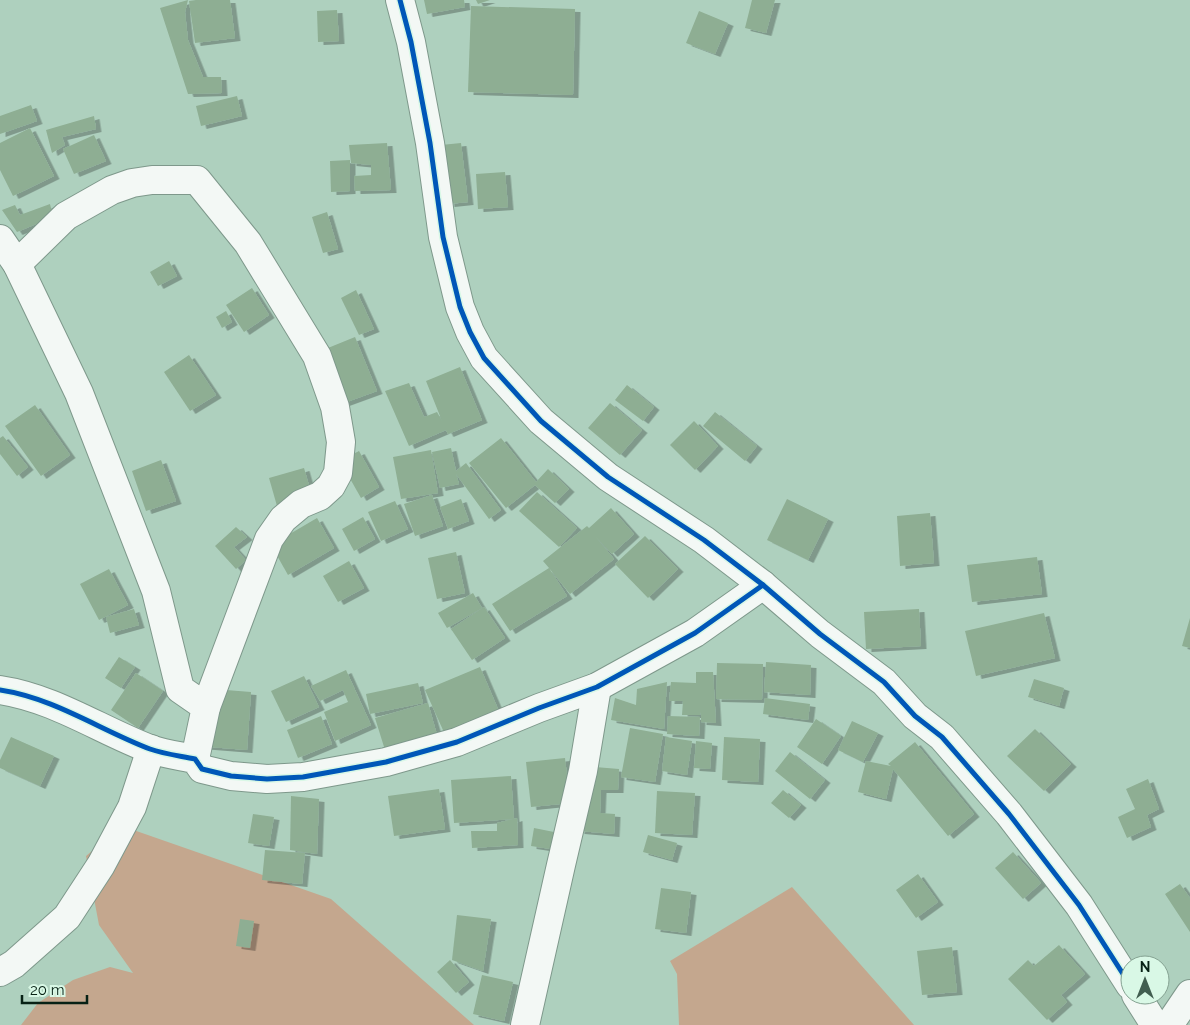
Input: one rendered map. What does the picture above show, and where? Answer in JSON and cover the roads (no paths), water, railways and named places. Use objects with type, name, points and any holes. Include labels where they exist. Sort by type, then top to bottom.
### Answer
[{"type":"street","points":[[400,0],[411,42],[430,143],[443,237],[460,308],[484,358],[541,421],[608,477],[704,540],[763,585],[820,634],[884,682],[915,716],[942,737],[1009,814],[1079,905],[1120,969]]},
{"type":"street","points":[[17,264],[66,216],[112,190],[132,183],[152,180],[197,180],[248,243],[317,356],[327,380],[335,407],[340,442],[338,473],[331,486],[320,496],[301,504],[283,519],[269,539],[206,707],[195,759]]},
{"type":"street","points":[[0,239],[17,264],[80,393],[153,582],[180,689],[206,707]]},
{"type":"street","points":[[0,690],[59,707],[151,749],[195,759],[202,769],[231,776],[267,779],[304,777],[386,762],[457,742],[539,708],[597,687],[695,633],[763,585]]},
{"type":"street","points":[[525,1025],[583,771],[597,687]]},
{"type":"street","points":[[0,972],[14,964],[67,917],[101,865],[132,807],[151,749]]},
{"type":"street","points":[[1169,1025],[1190,994]]},
{"type":"street","points":[[1142,1005],[1155,1025]]}]
